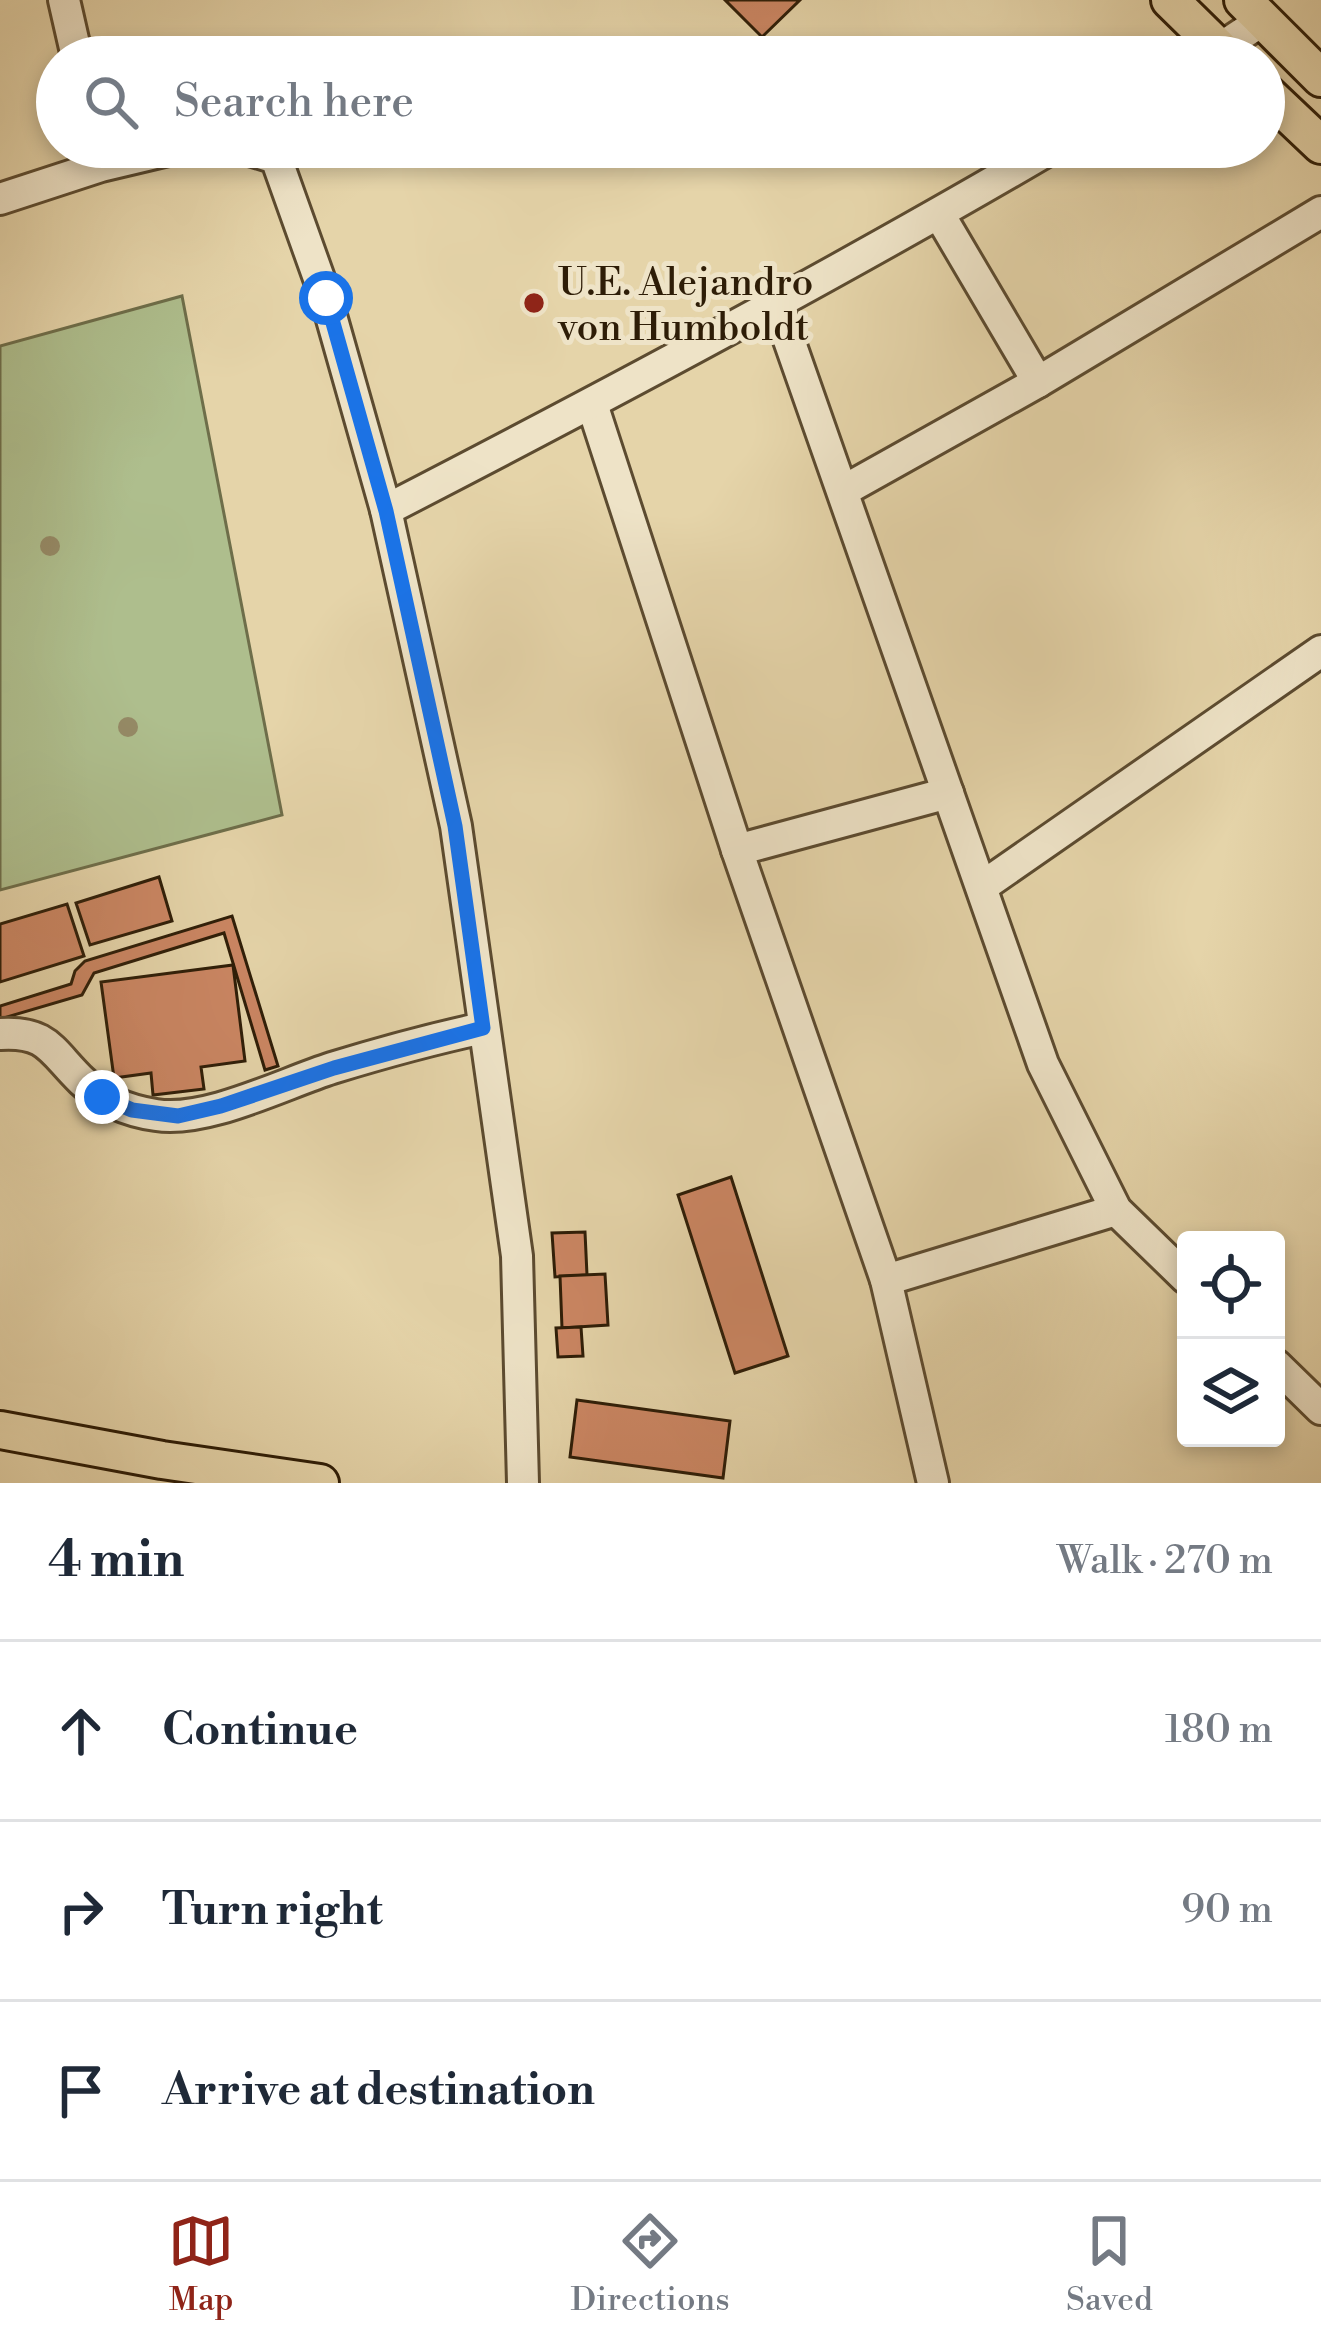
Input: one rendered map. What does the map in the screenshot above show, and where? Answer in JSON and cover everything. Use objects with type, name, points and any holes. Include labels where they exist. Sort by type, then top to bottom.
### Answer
[{"type":"main road","points":[[1170,0],[1202,36]]},
{"type":"main road","points":[[1253,10],[1279,36]]},
{"type":"main road","points":[[1285,42],[1321,78]]},
{"type":"main road","points":[[1285,111],[1321,145]]},
{"type":"main road","points":[[0,1430],[320,1483]]},
{"type":"street","points":[[64,0],[72,36]]},
{"type":"street","points":[[1232,36],[1253,10]]},
{"type":"street","points":[[0,199],[71,168]]},
{"type":"street","points":[[280,168],[326,298],[386,511],[455,826],[517,1256],[523,1483]]},
{"type":"street","points":[[386,511],[592,404],[1018,168]]},
{"type":"street","points":[[843,491],[1038,382],[1321,212]]},
{"type":"street","points":[[939,214],[1038,382]]},
{"type":"street","points":[[776,303],[1043,1064],[1116,1210],[1177,1269]]},
{"type":"street","points":[[592,404],[737,850],[886,1280],[933,1483]]},
{"type":"street","points":[[983,886],[1321,652]]},
{"type":"street","points":[[737,850],[948,793]]},
{"type":"street","points":[[0,1034],[39,1037],[102,1097],[132,1110],[178,1116],[483,1028]]},
{"type":"street","points":[[886,1280],[1116,1210]]},
{"type":"street","points":[[1285,1374],[1321,1409]]},
{"type":"green space","points":[[182,296],[282,815],[0,890],[0,346]]},
{"type":"building","points":[[725,0],[800,0],[763,36]]},
{"type":"building","points":[[159,877],[172,921],[90,945],[76,903]]},
{"type":"building","points":[[67,904],[84,956],[0,982],[0,924]]},
{"type":"building","points":[[232,916],[278,1066],[265,1070],[224,933],[94,973],[82,995],[0,1019],[0,1006],[71,984],[85,961]]},
{"type":"building","points":[[233,965],[245,1061],[201,1067],[204,1089],[153,1095],[151,1073],[114,1078],[101,982]]},
{"type":"building","points":[[731,1177],[788,1356],[735,1373],[678,1195]]},
{"type":"building","points":[[585,1232],[587,1275],[555,1277],[552,1233]]},
{"type":"building","points":[[605,1274],[608,1325],[562,1328],[560,1276]]},
{"type":"building","points":[[581,1327],[583,1356],[558,1357],[556,1328]]},
{"type":"building","points":[[577,1400],[730,1421],[723,1478],[570,1457]]},
{"type":"place","name":"U.E. Alejandro von Humboldt","points":[[534,303]]},
{"type":"route","points":[[102,1097],[132,1110],[178,1116],[483,1028],[455,826],[386,511],[326,298]]}]
